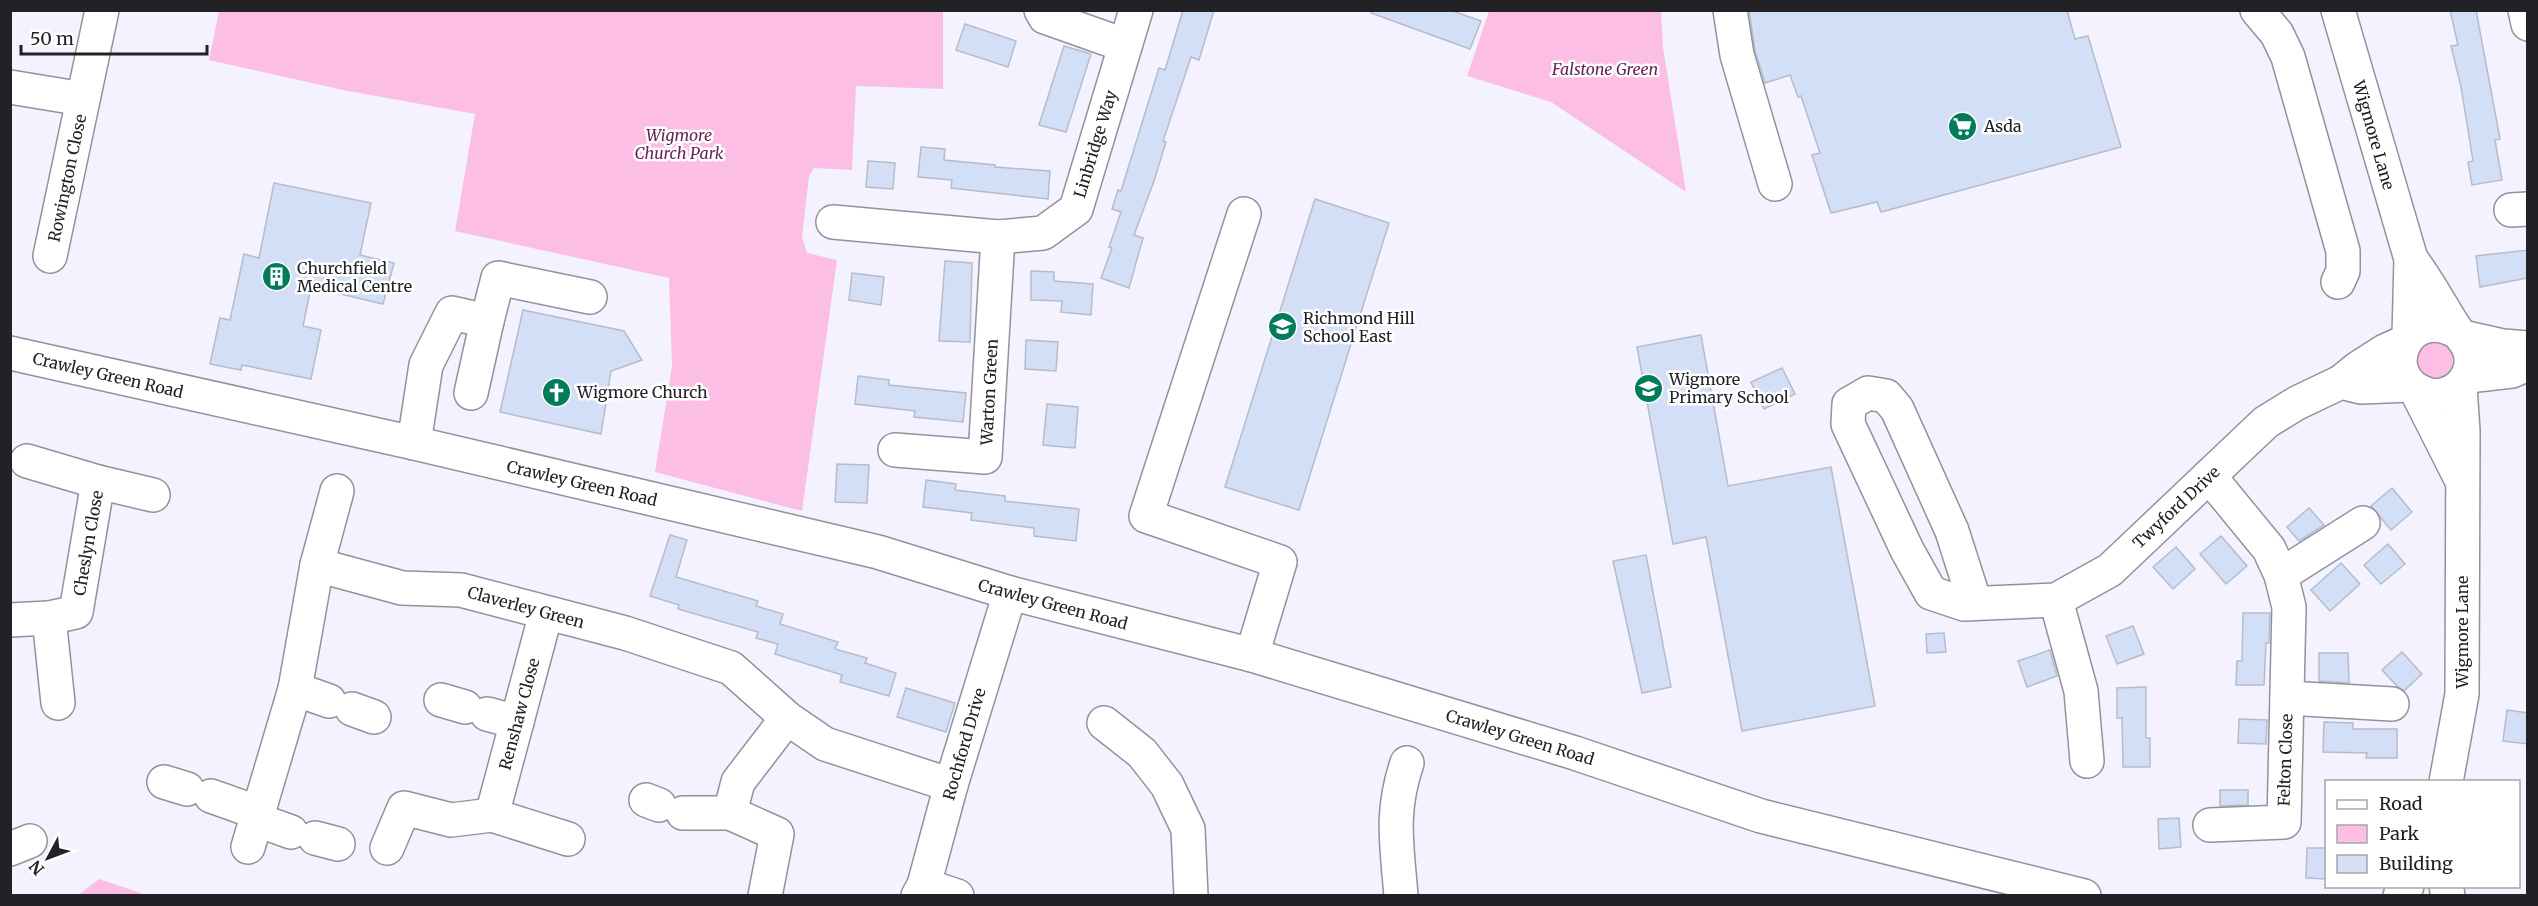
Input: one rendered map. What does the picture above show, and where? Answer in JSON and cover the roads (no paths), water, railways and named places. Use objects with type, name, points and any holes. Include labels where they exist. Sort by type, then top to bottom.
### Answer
[{"type":"street","name":"Rowington Close","points":[[50,256],[102,10]]},
{"type":"street","points":[[1041,10],[1045,17],[1124,45]]},
{"type":"street","name":"Linbridge Way","points":[[833,222],[998,237],[1043,233],[1076,209],[1136,10]]},
{"type":"street","points":[[1730,10],[1737,55],[1775,184]]},
{"type":"street","points":[[2257,10],[2277,34],[2288,57],[2343,251],[2343,271],[2338,282]]},
{"type":"street","name":"Wigmore Lane","points":[[2338,10],[2411,259],[2407,339],[2401,352],[2400,364],[2462,481]]},
{"type":"street","points":[[2525,10],[2528,24]]},
{"type":"street","name":"Rowington Close","points":[[10,87],[83,99]]},
{"type":"street","points":[[1244,214],[1146,516],[1280,562],[1252,655]]},
{"type":"street","name":"Warton Green","points":[[895,450],[985,457],[998,237]]},
{"type":"street","name":"Wigmore Lane","points":[[2411,259],[2430,284],[2471,356],[2464,381],[2462,694],[2446,780]]},
{"type":"street","points":[[471,393],[498,278],[590,297]]},
{"type":"street","points":[[414,443],[426,365],[452,313],[487,321]]},
{"type":"street","points":[[2407,339],[2416,331],[2432,325],[2441,325],[2460,335],[2503,346],[2528,348]]},
{"type":"street","name":"Twyford Drive","points":[[1987,603],[1897,409],[1886,396],[1868,393],[1849,405],[1848,424],[1907,550],[1931,593],[1964,604],[1987,603],[2056,600],[2110,570],[2266,422],[2296,403],[2341,382],[2356,369],[2407,339]]},
{"type":"street","name":"Crawley Green Road","points":[[10,353],[414,443],[878,552],[1010,593],[1252,655],[1575,753],[1761,816],[2084,896]]},
{"type":"street","points":[[2341,382],[2361,387],[2413,388],[2431,396],[2446,394],[2464,381],[2512,371],[2528,364]]},
{"type":"street","name":"Cheslyn Close","points":[[10,620],[49,618],[76,612],[98,482],[27,461]]},
{"type":"street","name":"Felton Close","points":[[2209,476],[2269,549],[2281,575],[2289,607],[2284,822],[2210,825]]},
{"type":"street","points":[[98,482],[153,495]]},
{"type":"street","points":[[253,826],[295,689],[317,566],[335,500]]},
{"type":"street","points":[[2281,575],[2363,523]]},
{"type":"street","name":"Claverley Green","points":[[317,566],[402,588],[461,590],[625,633],[731,668],[787,718],[825,744],[951,784]]},
{"type":"street","name":"Rochford Drive","points":[[921,890],[1010,593]]},
{"type":"street","points":[[2056,600],[2081,691],[2086,761]]},
{"type":"street","name":"Renshaw Close","points":[[492,815],[477,711],[546,613]]},
{"type":"street","points":[[49,618],[58,703]]},
{"type":"street","points":[[295,689],[352,709]]},
{"type":"street","name":"Felton Close","points":[[2287,698],[2392,704]]},
{"type":"street","points":[[730,813],[738,782],[787,718]]},
{"type":"street","points":[[1104,723],[1142,753],[1167,785],[1188,829],[1191,896]]},
{"type":"street","points":[[1401,896],[1395,819],[1398,789],[1407,763]]},
{"type":"street","points":[[187,789],[253,826],[315,838]]},
{"type":"street","points":[[663,806],[730,813],[777,834],[765,896]]},
{"type":"street","points":[[387,848],[404,808],[451,820],[492,815],[568,840]]},
{"type":"street","points":[[921,890],[957,896]]},
{"type":"place","name":"Asda","points":[[1963,126]]},
{"type":"place","name":"Churchfield Medical Centre","points":[[276,277]]},
{"type":"place","name":"Richmond Hill School East","points":[[1282,327]]},
{"type":"place","name":"Wigmore Primary School","points":[[1648,388]]},
{"type":"place","name":"Wigmore Church","points":[[556,392]]},
{"type":"park label","name":"Falstone Green","points":[[1605,69]]},
{"type":"park label","name":"Wigmore Church Park","points":[[679,144]]}]
